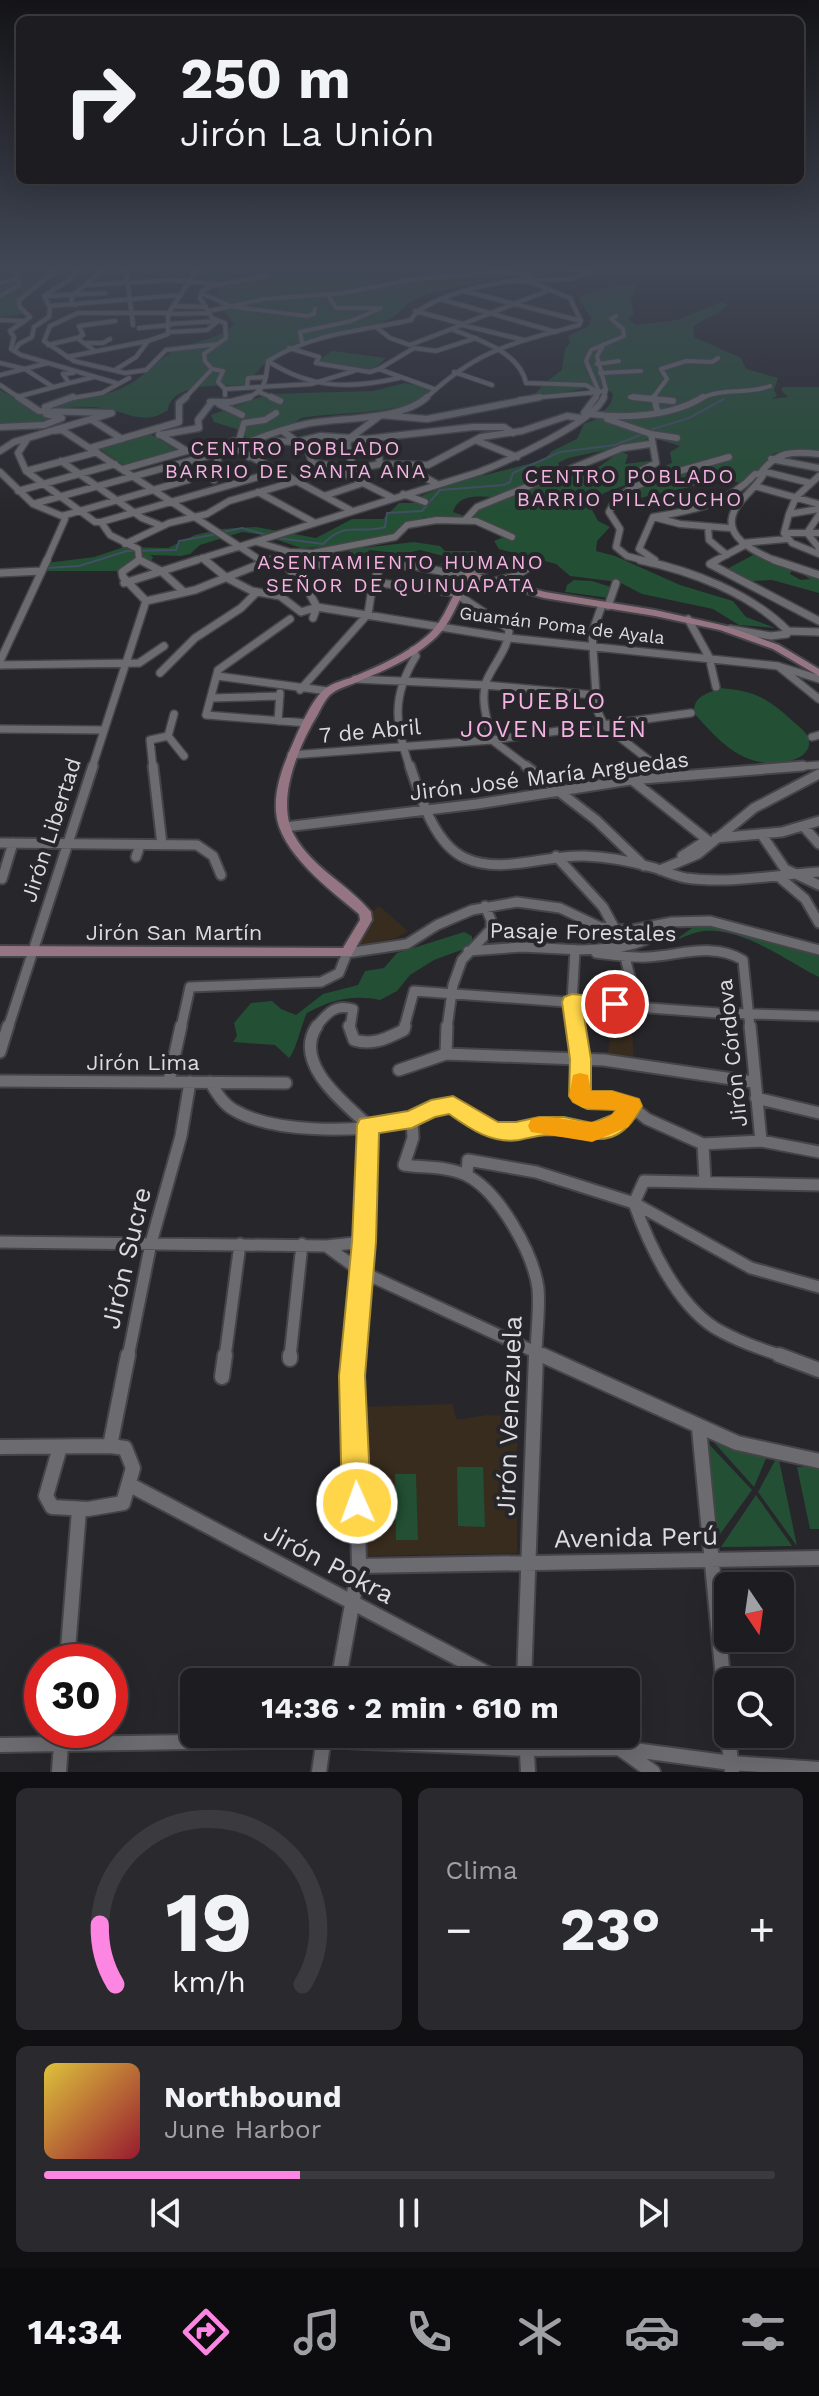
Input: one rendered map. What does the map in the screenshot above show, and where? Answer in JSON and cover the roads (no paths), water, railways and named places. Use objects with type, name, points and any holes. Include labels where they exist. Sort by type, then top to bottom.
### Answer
[{"type":"street","points":[[16,352],[116,383]]},
{"type":"street","points":[[59,352],[127,376]]},
{"type":"street","points":[[67,357],[92,352]]},
{"type":"street","points":[[17,397],[96,377],[115,370],[140,352]]},
{"type":"street","points":[[107,380],[146,370],[164,352]]},
{"type":"street","points":[[206,352],[203,357],[212,369]]},
{"type":"street","points":[[268,361],[283,352]]},
{"type":"street","points":[[301,352],[319,357],[317,364],[370,372]]},
{"type":"street","points":[[225,389],[311,384],[349,372],[370,372],[404,352]]},
{"type":"street","points":[[33,504],[199,458],[233,441],[238,444],[307,424],[381,415],[421,403],[454,372],[489,352]]},
{"type":"street","points":[[495,352],[522,367],[526,383],[531,385],[586,385],[599,392]]},
{"type":"street","points":[[590,352],[586,361],[599,392]]},
{"type":"street","points":[[591,414],[602,403],[606,390],[597,364],[599,352]]},
{"type":"street","points":[[657,410],[654,397],[667,379],[661,369],[698,358],[712,362],[718,358]]},
{"type":"street","points":[[210,402],[219,404],[259,392],[264,386],[268,361]]},
{"type":"street","points":[[268,361],[325,388],[399,378]]},
{"type":"street","points":[[597,364],[619,361]]},
{"type":"street","points":[[0,363],[25,369],[53,387]]},
{"type":"street","points":[[0,375],[51,363]]},
{"type":"street","points":[[90,448],[180,421],[179,403],[200,385],[212,369],[223,370],[218,382],[225,389]]},
{"type":"street","points":[[379,369],[434,389]]},
{"type":"street","points":[[600,373],[641,371]]},
{"type":"street","points":[[454,372],[492,385]]},
{"type":"street","points":[[69,383],[63,374],[96,377]]},
{"type":"street","points":[[39,410],[80,395],[102,393],[127,376]]},
{"type":"street","points":[[247,387],[248,378],[266,377]]},
{"type":"street","points":[[0,385],[39,410],[62,418],[44,425],[0,427]]},
{"type":"street","points":[[604,417],[689,407],[710,394],[770,386]]},
{"type":"street","points":[[159,435],[200,427],[198,420],[210,402],[224,396],[225,389]]},
{"type":"street","points":[[353,468],[347,444],[350,438],[381,415],[399,419],[456,414],[509,401],[606,390]]},
{"type":"street","points":[[637,391],[654,397]]},
{"type":"street","points":[[259,392],[280,401]]},
{"type":"street","points":[[124,583],[517,457],[566,430],[577,417],[590,409],[599,392]]},
{"type":"street","points":[[630,397],[673,398]]},
{"type":"street","points":[[219,404],[242,415]]},
{"type":"street","points":[[0,451],[28,438],[112,413],[39,410]]},
{"type":"street","points":[[276,413],[265,420],[244,423],[236,449],[352,511]]},
{"type":"street","points":[[313,471],[341,472],[380,464],[416,466],[432,463],[475,440],[591,414],[651,434],[677,438]]},
{"type":"street","points":[[399,419],[408,435]]},
{"type":"street","points":[[92,420],[122,439]]},
{"type":"street","points":[[321,436],[332,421]]},
{"type":"street","points":[[256,438],[275,443],[321,436],[376,438],[473,427],[504,427],[513,433]]},
{"type":"street","points":[[50,431],[62,430],[264,563]]},
{"type":"street","points":[[152,430],[199,458]]},
{"type":"street","points":[[129,545],[162,526],[310,477],[313,471],[308,450],[284,432]]},
{"type":"street","points":[[651,434],[650,444],[656,463],[638,472],[669,474]]},
{"type":"street","points":[[28,438],[18,453],[26,471],[99,522],[110,535],[139,550],[139,559]]},
{"type":"street","points":[[376,438],[380,464]]},
{"type":"street","points":[[475,440],[517,457]]},
{"type":"street","points":[[249,457],[275,443]]},
{"type":"street","points":[[466,519],[477,507],[588,461],[622,448],[650,444]]},
{"type":"street","points":[[214,480],[220,450]]},
{"type":"street","points":[[123,469],[186,451]]},
{"type":"street","points":[[26,471],[97,452]]},
{"type":"street","points":[[729,528],[738,503],[758,487],[769,459],[788,452],[819,454]]},
{"type":"street","points":[[666,565],[651,564],[619,551],[616,543],[620,529],[609,512],[616,498],[669,474],[729,457]]},
{"type":"street","points":[[769,459],[819,468]]},
{"type":"street","points":[[155,460],[188,480],[62,517],[46,563],[0,663],[123,664],[141,662],[164,646]]},
{"type":"street","points":[[61,461],[135,512],[162,526]]},
{"type":"street","points":[[312,463],[353,468]]},
{"type":"street","points":[[18,491],[115,464]]},
{"type":"street","points":[[416,466],[413,471],[437,484]]},
{"type":"street","points":[[99,522],[279,471]]},
{"type":"street","points":[[0,472],[33,504],[62,517]]},
{"type":"street","points":[[341,472],[391,497]]},
{"type":"street","points":[[787,632],[729,591],[666,565],[639,549],[653,517],[707,506],[739,490],[755,474],[810,483]]},
{"type":"street","points":[[785,536],[796,497],[819,476]]},
{"type":"street","points":[[324,496],[360,484]]},
{"type":"street","points":[[758,487],[818,505]]},
{"type":"street","points":[[258,492],[315,523]]},
{"type":"street","points":[[403,494],[425,502]]},
{"type":"street","points":[[789,514],[809,511],[818,505]]},
{"type":"street","points":[[807,533],[818,505]]},
{"type":"street","points":[[653,517],[729,528],[743,544],[773,560],[819,575]]},
{"type":"street","points":[[257,541],[290,552],[313,553],[395,537],[402,527],[418,522],[466,519],[512,537]]},
{"type":"street","points":[[708,527],[709,540],[727,555]]},
{"type":"street","points":[[807,533],[819,548]]},
{"type":"street","points":[[819,533],[743,544],[710,564],[819,621]]},
{"type":"street","points":[[785,536],[819,554]]},
{"type":"street","points":[[139,559],[122,572],[124,583],[146,601],[158,601],[227,578],[290,552]]},
{"type":"street","points":[[279,557],[294,564],[383,563],[469,575],[605,606],[688,619],[723,628],[771,636],[787,632],[818,635]]},
{"type":"street","points":[[160,673],[195,638],[241,608],[257,592],[227,578],[202,558]]},
{"type":"street","points":[[139,559],[161,571],[184,592]]},
{"type":"street","points":[[300,690],[368,614],[373,582],[383,563]]},
{"type":"street","points":[[211,698],[280,691],[328,691],[413,650],[442,626],[455,593],[469,575],[493,564],[518,563],[529,567]]},
{"type":"street","points":[[294,564],[288,568],[306,587],[317,607],[313,618]]},
{"type":"street","points":[[496,581],[516,576],[529,567]]},
{"type":"street","points":[[518,587],[529,567]]},
{"type":"street","points":[[0,573],[41,571]]},
{"type":"street","points":[[373,582],[455,593],[509,629],[509,638],[485,685],[485,707],[492,740],[596,820],[651,868]]},
{"type":"street","points":[[616,583],[592,633],[594,695],[604,725],[671,778]]},
{"type":"street","name":"Guamán Poma de Ayala","points":[[257,592],[280,596],[298,611],[317,607],[509,638],[709,657],[778,666],[819,676]]},
{"type":"street","name":"Jirón Libertad","points":[[0,1052],[123,664],[146,601]]},
{"type":"street","points":[[290,619],[218,670],[206,715],[307,723]]},
{"type":"street","points":[[688,619],[709,657],[716,687]]},
{"type":"street","points":[[723,628],[776,647],[819,676]]},
{"type":"street","points":[[413,650],[416,656],[400,682],[397,720],[402,746],[427,809],[450,847],[462,858],[498,863],[584,856],[651,868],[681,877],[713,880],[819,872]]},
{"type":"street","points":[[778,666],[819,699]]},
{"type":"street","points":[[217,676],[280,691]]},
{"type":"street","points":[[355,679],[485,685],[594,695]]},
{"type":"street","points":[[278,721],[280,691]]},
{"type":"street","points":[[169,1081],[190,987],[321,982],[339,973],[366,920],[365,912],[320,874],[285,827],[282,808],[291,755],[328,691]]},
{"type":"street","name":"7 de Abril","points":[[291,755],[492,740],[691,713]]},
{"type":"street","points":[[168,736],[174,714]]},
{"type":"street","points":[[0,729],[103,730]]},
{"type":"street","points":[[168,736],[184,756]]},
{"type":"street","points":[[162,845],[150,740],[168,736]]},
{"type":"street","name":"Jirón José María Arguedas","points":[[285,827],[630,780],[819,765]]},
{"type":"street","points":[[651,868],[709,848],[713,840],[754,808],[819,774]]},
{"type":"street","points":[[630,780],[713,840],[805,828],[819,821]]},
{"type":"street","points":[[805,828],[819,844]]},
{"type":"street","points":[[762,835],[792,874],[819,885]]},
{"type":"street","points":[[0,843],[191,844],[202,847],[213,856],[221,875]]},
{"type":"street","points":[[2,879],[13,843]]},
{"type":"street","points":[[136,857],[140,845]]},
{"type":"street","points":[[556,856],[603,907],[615,929]]},
{"type":"street","points":[[778,876],[805,899],[819,923]]},
{"type":"street","points":[[347,953],[407,944],[445,921],[485,906],[517,902],[549,906],[589,924],[615,929],[710,921],[819,950]]},
{"type":"street","points":[[446,1054],[447,1018],[468,951],[490,931],[492,923],[485,906]]},
{"type":"street","points":[[672,922],[662,934],[645,943],[575,950],[572,1002],[581,1059],[580,1096],[587,1100],[612,1100],[631,1106],[647,1119],[703,1144],[761,1141],[819,1152]]},
{"type":"street","name":"Pasaje Forestales","points":[[468,951],[511,947],[575,950],[625,957],[717,950],[734,953],[743,960]]},
{"type":"street","name":"Jirón San Martín","points":[[0,951],[347,953]]},
{"type":"street","points":[[625,957],[637,1005]]},
{"type":"street","name":"Jirón Córdova","points":[[743,960],[761,1141]]},
{"type":"street","points":[[340,1668],[359,1566],[352,1376],[364,1242],[368,1125],[325,1085],[312,1057],[310,1041],[314,1028],[328,1012],[340,1007],[353,1009],[349,1027],[354,1040],[371,1043],[404,1030],[414,991],[454,991],[747,1016],[819,1016]]},
{"type":"street","points":[[399,1070],[446,1054],[581,1059],[753,1082]]},
{"type":"street","name":"Jirón Lima","points":[[0,1081],[286,1083]]},
{"type":"street","name":"Jirón Sucre","points":[[110,1446],[151,1243],[181,1136],[190,1082]]},
{"type":"street","points":[[210,1082],[222,1101],[238,1113],[269,1124],[354,1128],[412,1119],[431,1109],[453,1105],[477,1123],[496,1131],[552,1126],[592,1133],[620,1121],[631,1106]]},
{"type":"street","points":[[756,1098],[819,1113]]},
{"type":"street","points":[[412,1119],[413,1138],[404,1165],[467,1175],[468,1160],[536,1172],[634,1203],[751,1268],[819,1287]]},
{"type":"street","points":[[703,1144],[705,1181]]},
{"type":"street","name":"Jirón Venezuela","points":[[467,1175],[500,1204],[536,1276],[524,1668]]},
{"type":"street","points":[[819,1185],[644,1181],[634,1203],[639,1221],[652,1244],[705,1320],[732,1337],[819,1370]]},
{"type":"street","points":[[0,1242],[326,1246],[364,1242]]},
{"type":"street","points":[[222,1377],[240,1244]]},
{"type":"street","points":[[290,1359],[302,1244]]},
{"type":"street","points":[[326,1246],[362,1272],[699,1428],[737,1443],[819,1461]]},
{"type":"street","points":[[699,1428],[722,1668]]},
{"type":"street","points":[[0,1447],[110,1446],[125,1448],[132,1455],[132,1486],[123,1503],[108,1508],[79,1510],[52,1507],[46,1496],[60,1447]]},
{"type":"street","name":"Jirón Pokra","points":[[132,1486],[476,1668]]},
{"type":"street","points":[[68,1644],[79,1510]]},
{"type":"street","name":"Avenida Perú","points":[[359,1566],[819,1558]]},
{"type":"street","points":[[128,1737],[180,1737]]},
{"type":"street","points":[[0,1745],[24,1742]]},
{"type":"street","points":[[59,1772],[61,1748]]},
{"type":"street","points":[[319,1772],[322,1748]]},
{"type":"street","points":[[527,1748],[528,1772]]},
{"type":"street","points":[[619,1748],[732,1768],[819,1769]]},
{"type":"street","points":[[619,1748],[653,1772]]},
{"type":"street","points":[[730,1748],[732,1768]]},
{"type":"waterway","points":[[650,430],[689,418],[724,399]]},
{"type":"waterway","points":[[277,538],[323,544],[346,530],[385,527],[387,513],[422,511],[440,490],[504,485],[510,482],[513,473],[560,452],[615,445],[645,433]]},
{"type":"waterway","points":[[223,532],[242,528],[267,535]]},
{"type":"waterway","points":[[46,568],[79,566],[127,551],[176,550],[179,541],[217,534]]},
{"type":"district","name":"CENTRO POBLADO BARRIO DE SANTA ANA","points":[[296,460]]},
{"type":"district","name":"CENTRO POBLADO BARRIO PILACUCHO","points":[[630,488]]},
{"type":"district","name":"ASENTAMIENTO HUMANO SEÑOR DE QUINUAPATA","points":[[401,574]]},
{"type":"district","name":"PUEBLO JOVEN BELÉN","points":[[554,715]]}]
